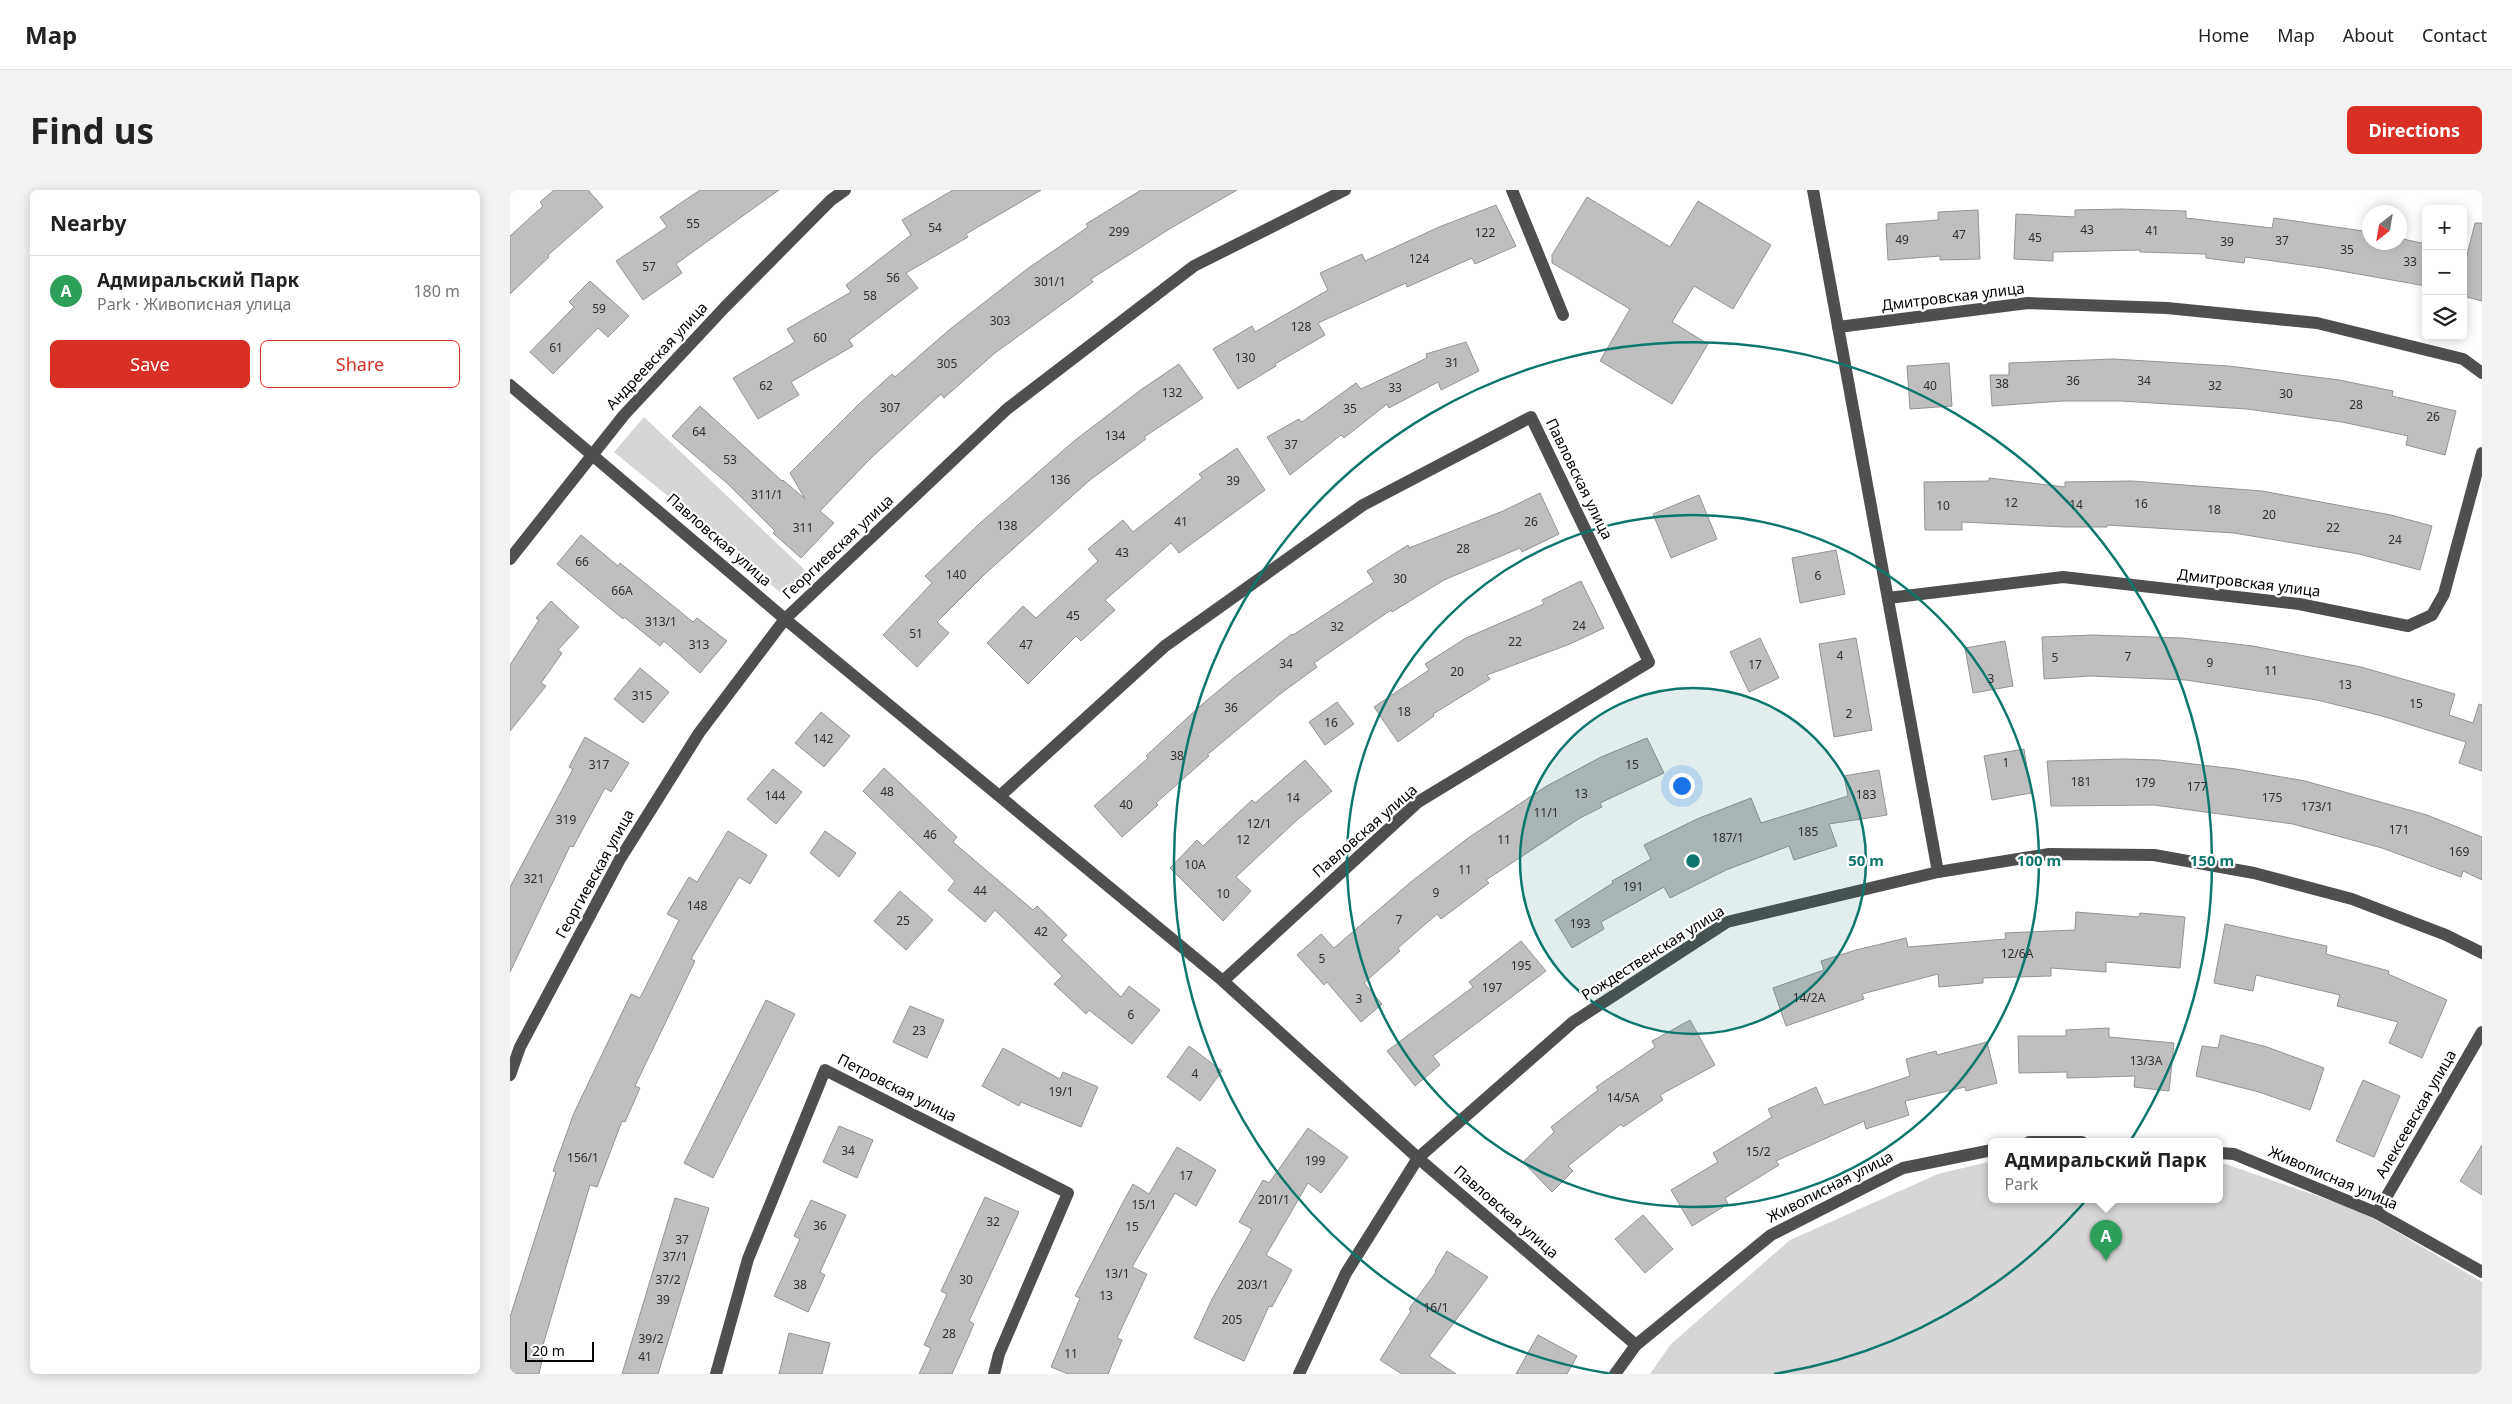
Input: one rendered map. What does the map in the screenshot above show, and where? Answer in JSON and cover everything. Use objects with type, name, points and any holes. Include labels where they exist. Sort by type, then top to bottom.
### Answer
[{"type":"street","name":"Андреевская улица","points":[[510,559],[624,416],[725,307],[832,200],[845,190]]},
{"type":"street","name":"Георгиевская улица","points":[[510,1075],[520,1048],[620,859],[698,733],[785,619],[1007,409],[1194,266],[1345,190]]},
{"type":"street","points":[[1512,190],[1563,315]]},
{"type":"street","points":[[1814,190],[1938,872]]},
{"type":"street","name":"Дмитровская улица","points":[[1838,327],[2028,303],[2167,308],[2317,323],[2463,359],[2482,373]]},
{"type":"street","name":"Павловская улица","points":[[510,385],[785,619],[1001,795],[1223,981],[1418,1158],[1636,1345]]},
{"type":"street","name":"Павловская улица","points":[[1001,795],[1164,646],[1363,505],[1531,417],[1649,662],[1418,802],[1223,981]]},
{"type":"street","name":"Дмитровская улица","points":[[1888,598],[2063,577],[2298,604],[2408,626],[2432,615],[2444,594],[2482,453]]},
{"type":"street","name":"Рождественская улица","points":[[1299,1374],[1346,1273],[1418,1158],[1574,1022],[1728,922],[1938,872],[2049,854],[2154,855],[2254,873],[2352,899],[2446,935],[2482,953]]},
{"type":"street","name":"Алексеевская улица","points":[[2377,1212],[2482,1032]]},
{"type":"street","name":"Петровская улица","points":[[716,1374],[748,1258],[825,1070],[1068,1193],[999,1354],[994,1374]]},
{"type":"street","name":"Живописная улица","points":[[1615,1374],[1636,1345],[1770,1235],[1903,1168],[1988,1151]]},
{"type":"street","name":"Живописная улица","points":[[2223,1153],[2234,1154],[2377,1212],[2482,1272]]},
{"type":"shaded area","points":[[644,417],[805,570],[783,595],[697,520],[614,452]]},
{"type":"shaded area","points":[[1988,1162],[1988,1203],[2223,1203],[2223,1163],[2363,1212],[2482,1282],[2482,1374],[1650,1374],[1671,1344],[1790,1240],[1938,1174]]},
{"type":"building","points":[[554,190],[588,190],[603,207],[548,255],[549,257],[510,294],[510,236],[543,206],[540,202]]},
{"type":"building","points":[[700,190],[779,190],[676,264],[682,273],[643,300],[616,261],[667,227],[660,217]]},
{"type":"building","points":[[953,190],[1041,190],[966,234],[968,237],[906,273],[918,288],[849,340],[853,346],[791,382],[799,395],[758,419],[733,378],[795,342],[787,329],[851,292],[846,285],[911,235],[902,220]]},
{"type":"building","points":[[1141,190],[1237,190],[1171,228],[1091,279],[1093,282],[995,353],[944,398],[941,394],[871,458],[820,511],[834,523],[801,558],[773,533],[775,531],[728,484],[672,436],[700,406],[782,481],[805,499],[790,473],[859,404],[892,374],[895,377],[949,330],[1027,269],[1088,227],[1086,224]]},
{"type":"building","points":[[1587,197],[1670,247],[1698,201],[1771,245],[1733,309],[1694,286],[1672,322],[1708,344],[1672,404],[1600,361],[1630,309],[1552,263],[1552,255]]},
{"type":"building","points":[[1496,205],[1516,246],[1475,264],[1472,258],[1407,287],[1406,283],[1318,323],[1325,335],[1275,364],[1276,366],[1238,389],[1213,349],[1252,326],[1255,332],[1328,290],[1320,273],[1362,254],[1365,261],[1439,227]]},
{"type":"building","points":[[1978,210],[1980,259],[1940,260],[1940,256],[1888,260],[1886,224],[1938,220],[1938,212]]},
{"type":"building","points":[[2075,210],[2186,211],[2186,218],[2272,228],[2274,218],[2362,231],[2362,250],[2407,250],[2407,240],[2422,243],[2422,285],[2324,268],[2245,257],[2244,263],[2206,258],[2206,254],[2140,252],[2140,250],[2053,252],[2053,261],[2014,259],[2016,214],[2075,217]]},
{"type":"building","points":[[2475,223],[2482,223],[2482,301],[2467,297],[2467,255]]},
{"type":"building","points":[[590,281],[629,316],[608,337],[598,328],[553,374],[530,352],[574,307],[569,302]]},
{"type":"building","points":[[1466,342],[1479,371],[1441,390],[1438,382],[1389,408],[1387,404],[1344,438],[1341,435],[1290,475],[1267,437],[1299,419],[1302,422],[1356,383],[1361,389],[1427,358],[1426,354]]},
{"type":"building","points":[[2114,359],[2229,366],[2339,380],[2393,391],[2392,396],[2456,411],[2445,455],[2406,445],[2408,436],[2342,422],[2247,409],[2122,401],[2062,401],[1992,406],[1990,375],[2009,375],[2009,363]]},
{"type":"building","points":[[1949,363],[1952,406],[1910,409],[1907,366]]},
{"type":"building","points":[[1179,364],[1203,398],[1144,437],[1146,439],[1090,480],[986,573],[937,622],[949,633],[917,667],[883,635],[932,583],[925,576],[979,524],[1074,441],[1142,389]]},
{"type":"building","points":[[1237,448],[1265,490],[1179,553],[1171,543],[1105,600],[1115,610],[1081,641],[1076,636],[1028,684],[987,643],[1023,606],[1036,618],[1098,561],[1088,549],[1123,520],[1133,532],[1202,478],[1199,474]]},
{"type":"building","points":[[1989,478],[2065,487],[2065,482],[2132,481],[2262,491],[2391,515],[2432,526],[2420,570],[2359,554],[2234,533],[2107,525],[2107,527],[2065,527],[1962,522],[1962,530],[1925,530],[1924,482],[1989,481]]},
{"type":"building","points":[[1540,493],[1559,534],[1522,552],[1520,548],[1444,580],[1392,612],[1391,610],[1314,663],[1317,667],[1280,694],[1207,755],[1209,756],[1156,803],[1158,805],[1122,837],[1094,806],[1148,758],[1146,756],[1199,707],[1236,676],[1292,634],[1374,582],[1367,571],[1408,545],[1409,548],[1503,511]]},
{"type":"building","points":[[1699,495],[1717,539],[1671,558],[1653,514]]},
{"type":"building","points":[[581,535],[618,566],[620,563],[693,622],[697,618],[727,641],[700,673],[664,641],[660,646],[624,617],[623,619],[557,564]]},
{"type":"building","points":[[1836,550],[1845,594],[1800,603],[1792,558]]},
{"type":"building","points":[[1581,581],[1604,628],[1570,644],[1487,675],[1490,679],[1433,714],[1434,716],[1398,742],[1374,707],[1429,670],[1425,664],[1466,638],[1544,604],[1542,600]]},
{"type":"building","points":[[551,601],[579,627],[558,650],[562,653],[541,683],[546,686],[510,731],[510,665],[539,620],[536,618]]},
{"type":"building","points":[[2093,635],[2183,638],[2253,646],[2361,667],[2455,694],[2449,715],[2473,723],[2479,704],[2482,705],[2482,771],[2459,763],[2466,742],[2382,716],[2317,700],[2186,680],[2090,676],[2044,679],[2042,637]]},
{"type":"building","points":[[1760,638],[1779,678],[1749,692],[1730,652]]},
{"type":"building","points":[[1856,638],[1872,730],[1834,737],[1819,644]]},
{"type":"building","points":[[2005,641],[2013,686],[1973,693],[1965,648]]},
{"type":"building","points":[[640,668],[669,692],[643,723],[614,699]]},
{"type":"building","points":[[1337,702],[1354,724],[1325,745],[1309,722]]},
{"type":"building","points":[[821,712],[850,736],[824,767],[795,743]]},
{"type":"building","points":[[585,737],[629,763],[611,792],[605,788],[573,847],[570,846],[510,972],[510,887],[573,769],[569,767]]},
{"type":"building","points":[[1647,738],[1664,773],[1600,803],[1602,807],[1580,818],[1486,880],[1489,883],[1441,919],[1437,914],[1398,948],[1400,951],[1364,983],[1382,1004],[1361,1022],[1327,982],[1324,985],[1297,955],[1321,934],[1334,948],[1412,881],[1468,838],[1545,787],[1601,757]]},
{"type":"building","points":[[2024,749],[2031,793],[1992,800],[1984,756]]},
{"type":"building","points":[[1305,760],[1332,791],[1297,820],[1236,877],[1251,891],[1223,921],[1170,868],[1197,840],[1203,846],[1252,800],[1255,803]]},
{"type":"building","points":[[2159,760],[2236,769],[2305,781],[2427,815],[2482,837],[2482,880],[2463,871],[2461,877],[2382,848],[2293,824],[2154,805],[2051,806],[2047,761]]},
{"type":"building","points":[[884,768],[957,837],[953,842],[1033,910],[1037,906],[1067,935],[1062,940],[1121,997],[1129,986],[1160,1010],[1132,1044],[1089,1010],[1086,1014],[1054,984],[1062,976],[995,910],[985,922],[948,890],[955,881],[863,791]]},
{"type":"building","points":[[773,769],[802,792],[776,824],[747,799]]},
{"type":"building","points":[[1879,770],[1887,815],[1829,824],[1837,846],[1794,860],[1789,846],[1726,870],[1670,898],[1664,887],[1601,922],[1604,929],[1572,948],[1555,920],[1613,883],[1612,881],[1651,859],[1644,845],[1697,819],[1751,798],[1761,823],[1848,796],[1844,776]]},
{"type":"building","points":[[728,831],[767,855],[750,884],[739,877],[691,959],[695,961],[635,1086],[640,1088],[625,1122],[622,1121],[597,1187],[590,1185],[543,1345],[545,1346],[539,1374],[510,1374],[510,1317],[556,1172],[553,1171],[574,1113],[631,994],[640,998],[679,920],[667,914],[689,877],[697,882]]},
{"type":"building","points":[[825,831],[856,853],[839,877],[810,853]]},
{"type":"building","points":[[900,891],[933,920],[906,950],[874,921]]},
{"type":"building","points":[[2076,912],[2139,917],[2140,913],[2185,917],[2180,968],[2106,962],[2106,972],[2051,968],[2051,976],[1983,978],[1983,983],[1939,987],[1938,974],[1862,994],[1864,999],[1786,1026],[1773,988],[1824,970],[1821,961],[1906,938],[1908,947],[2006,939],[2005,933],[2075,930]]},
{"type":"building","points":[[2225,924],[2327,946],[2326,954],[2389,971],[2388,974],[2447,1000],[2422,1058],[2389,1043],[2398,1022],[2337,1006],[2340,995],[2256,975],[2253,991],[2214,983]]},
{"type":"building","points":[[1521,941],[1546,971],[1433,1056],[1440,1065],[1415,1086],[1387,1051],[1473,987],[1469,982]]},
{"type":"building","points":[[766,1000],[795,1014],[713,1178],[684,1163]]},
{"type":"building","points":[[910,1006],[944,1020],[927,1058],[893,1042]]},
{"type":"building","points":[[1690,1020],[1715,1065],[1660,1095],[1663,1100],[1623,1127],[1621,1124],[1568,1166],[1573,1171],[1552,1192],[1523,1162],[1554,1132],[1551,1127],[1598,1090],[1596,1087],[1655,1047],[1652,1041]]},
{"type":"building","points":[[2109,1028],[2109,1037],[2174,1043],[2169,1091],[2134,1087],[2135,1076],[2067,1078],[2067,1072],[2019,1073],[2018,1036],[2066,1036],[2066,1030]]},
{"type":"building","points":[[2221,1035],[2267,1047],[2324,1068],[2310,1110],[2259,1092],[2196,1076],[2202,1046],[2218,1048]]},
{"type":"building","points":[[1987,1042],[1997,1083],[1966,1091],[1965,1087],[1905,1101],[1909,1115],[1866,1129],[1864,1121],[1776,1161],[1779,1165],[1725,1198],[1728,1204],[1692,1226],[1671,1190],[1718,1162],[1713,1153],[1772,1117],[1768,1109],[1816,1087],[1824,1105],[1910,1076],[1906,1059],[1936,1051],[1937,1055]]},
{"type":"building","points":[[1189,1046],[1222,1071],[1200,1101],[1167,1077]]},
{"type":"building","points":[[1003,1048],[1060,1079],[1063,1072],[1098,1087],[1081,1127],[1021,1102],[1019,1106],[982,1086]]},
{"type":"building","points":[[2363,1080],[2400,1096],[2374,1157],[2336,1141]]},
{"type":"building","points":[[839,1126],[873,1140],[857,1178],[823,1162]]},
{"type":"building","points":[[1308,1128],[1348,1157],[1321,1193],[1308,1183],[1266,1255],[1292,1270],[1272,1307],[1269,1306],[1244,1361],[1194,1338],[1212,1299],[1252,1229],[1239,1222],[1263,1180],[1269,1183]]},
{"type":"building","points":[[2482,1145],[2482,1195],[2460,1181]]},
{"type":"building","points":[[1177,1147],[1216,1170],[1196,1206],[1175,1193],[1132,1267],[1147,1274],[1117,1338],[1122,1340],[1108,1374],[1068,1374],[1051,1367],[1080,1298],[1075,1296],[1133,1184],[1149,1194]]},
{"type":"building","points":[[985,1197],[1019,1212],[969,1321],[974,1324],[952,1374],[919,1374],[931,1348],[924,1345],[947,1294],[941,1291]]},
{"type":"building","points":[[675,1198],[709,1208],[658,1374],[622,1374]]},
{"type":"building","points":[[811,1200],[846,1215],[820,1272],[825,1275],[808,1312],[774,1296],[800,1239],[794,1236]]},
{"type":"building","points":[[1643,1215],[1673,1249],[1645,1273],[1615,1239]]},
{"type":"building","points":[[1447,1251],[1488,1277],[1429,1356],[1456,1374],[1402,1374],[1380,1360],[1411,1311],[1409,1309],[1436,1272]]},
{"type":"building","points":[[789,1333],[830,1343],[822,1374],[779,1374]]},
{"type":"building","points":[[1538,1335],[1577,1356],[1567,1374],[1516,1374]]},
{"type":"place","name":"Адмиральский Парк","points":[[2106,1261]]}]
